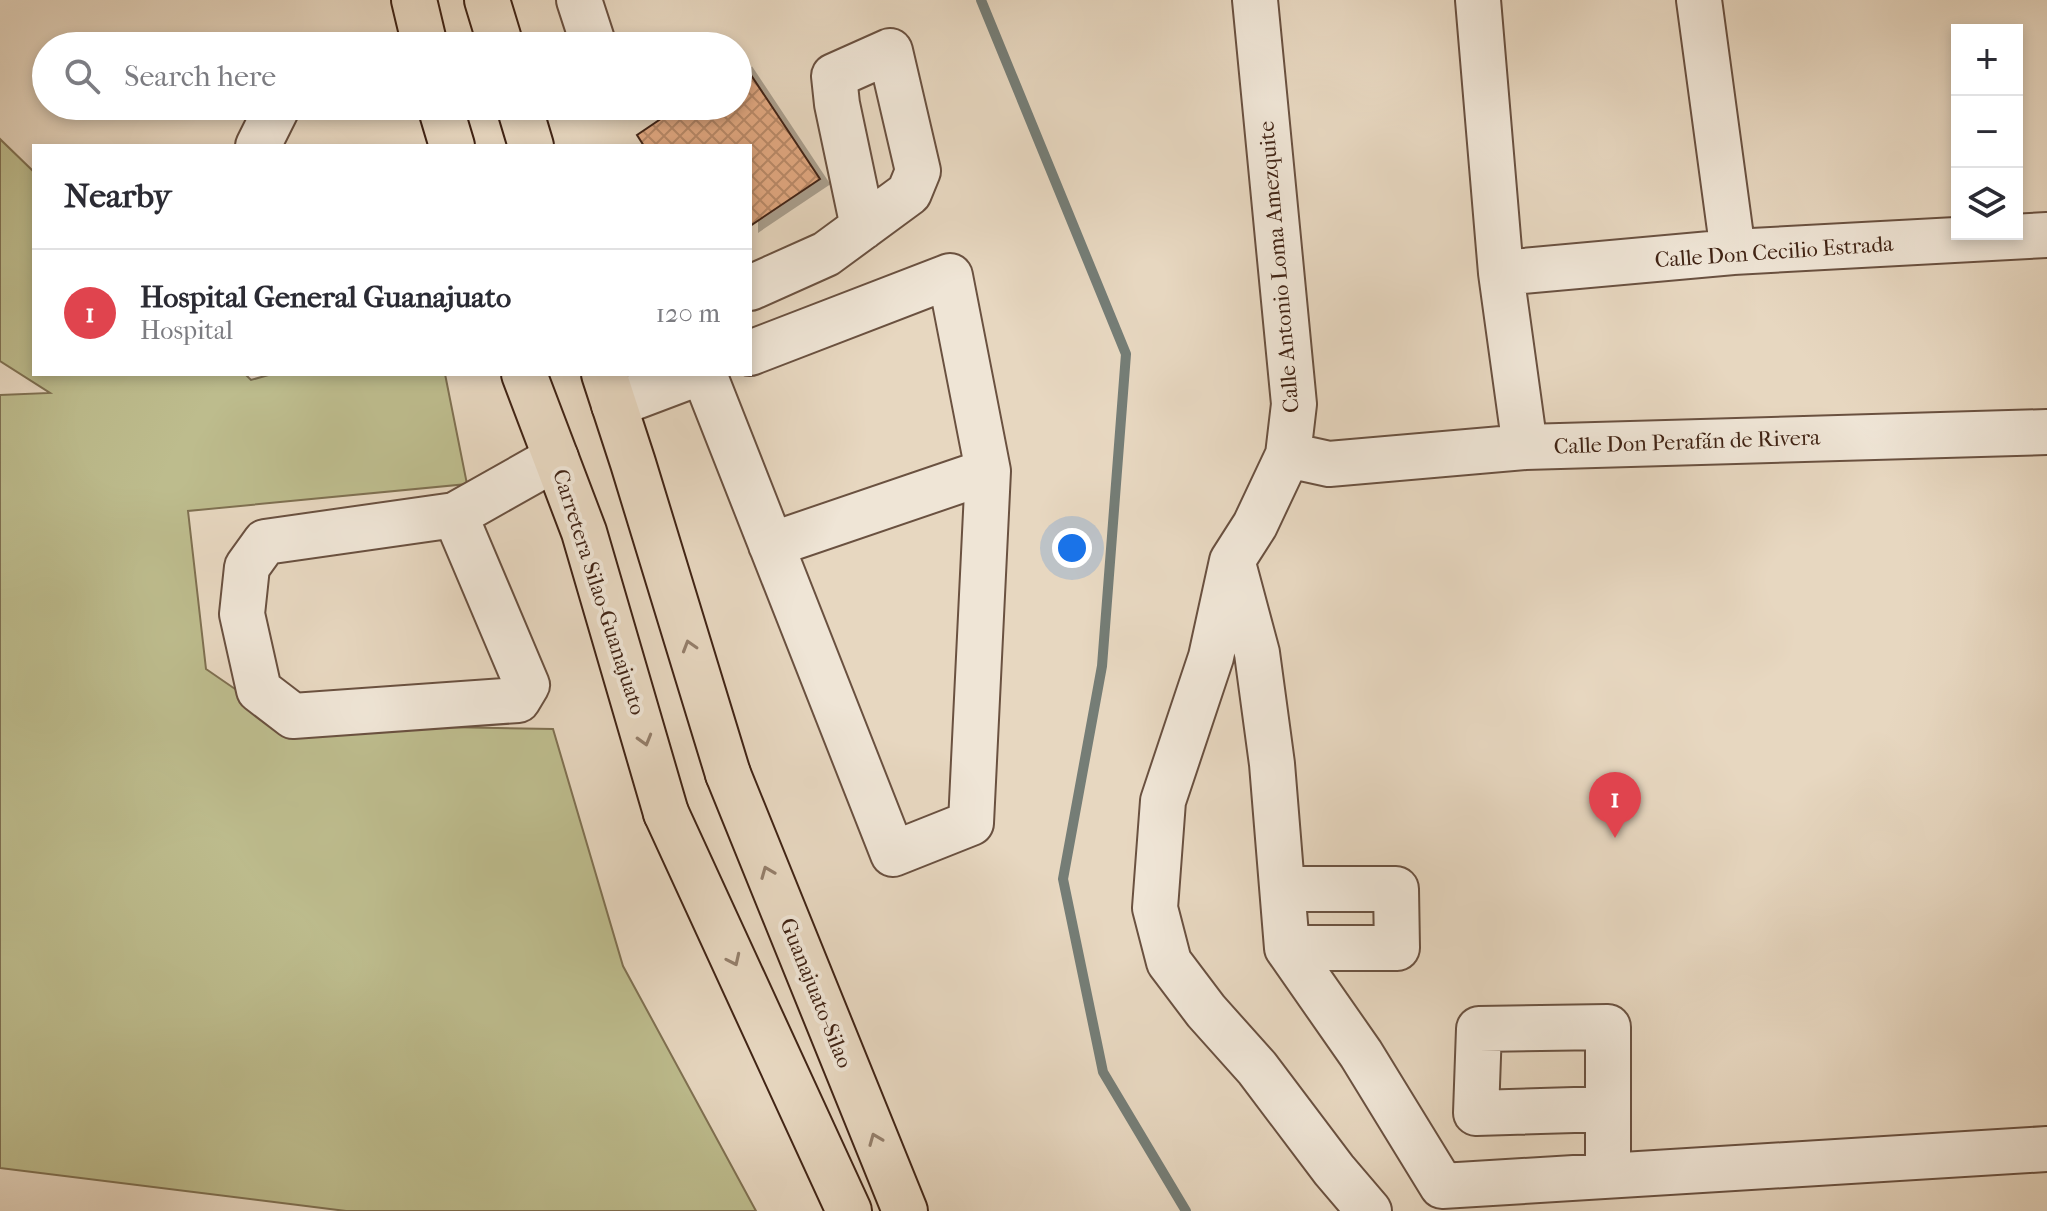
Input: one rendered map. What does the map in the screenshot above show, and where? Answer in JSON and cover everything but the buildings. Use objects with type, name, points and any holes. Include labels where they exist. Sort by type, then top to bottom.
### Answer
[{"type":"main road","points":[[414,0],[422,32]]},
{"type":"main road","points":[[487,0],[497,32]]},
{"type":"main road","points":[[444,120],[451,144]]},
{"type":"main road","points":[[523,120],[530,144]]},
{"type":"main road","name":"Carretera Silao-Guanajuato","points":[[525,376],[584,532],[666,813],[849,1211]]},
{"type":"main road","name":"Guanajuato-Silao","points":[[609,390],[728,774],[905,1211]]},
{"type":"street","points":[[579,0],[589,32]]},
{"type":"street","name":"Calle Antonio Loma Amezquite","points":[[1255,0],[1294,404],[1308,460],[1255,525],[1232,561],[1211,657],[1163,801],[1155,908],[1169,962],[1369,1211]]},
{"type":"street","points":[[1478,0],[1501,273],[1525,447]]},
{"type":"street","points":[[1699,0],[1733,252]]},
{"type":"street","points":[[259,144],[271,120]]},
{"type":"street","points":[[752,287],[826,254],[863,227]]},
{"type":"street","name":"Calle Don Cecilio Estrada","points":[[1501,273],[1733,252],[2047,235]]},
{"type":"street","points":[[705,376],[893,854],[971,823],[988,471],[950,276],[752,352]]},
{"type":"street","points":[[609,390],[685,376]]},
{"type":"street","name":"Calle Don Perafán de Rivera","points":[[1308,460],[1525,447],[2047,432]]},
{"type":"street","points":[[455,515],[527,685],[518,700],[293,716],[259,690],[242,614],[247,567],[265,542],[455,515],[556,458]]},
{"type":"street","points":[[771,545],[988,471]]},
{"type":"street","points":[[1232,561],[1257,653],[1272,764],[1287,948],[1361,1054],[1442,1186],[2047,1149]]},
{"type":"street","points":[[1283,889],[1396,889],[1397,948],[1287,948]]},
{"type":"street","points":[[1608,1109],[1608,1176]]},
{"type":"shaded area","points":[[0,139],[32,170],[32,376],[247,376],[251,380],[265,376],[445,376],[467,484],[188,511],[206,669],[286,724],[553,729],[623,966],[756,1211],[346,1211],[0,1168],[0,395],[50,393],[0,361]]},
{"type":"waterway","points":[[981,0],[1126,354],[1102,666],[1063,879],[1103,1072],[1186,1211]]},
{"type":"place","name":"Hospital General Guanajuato","points":[[1615,838]]}]
